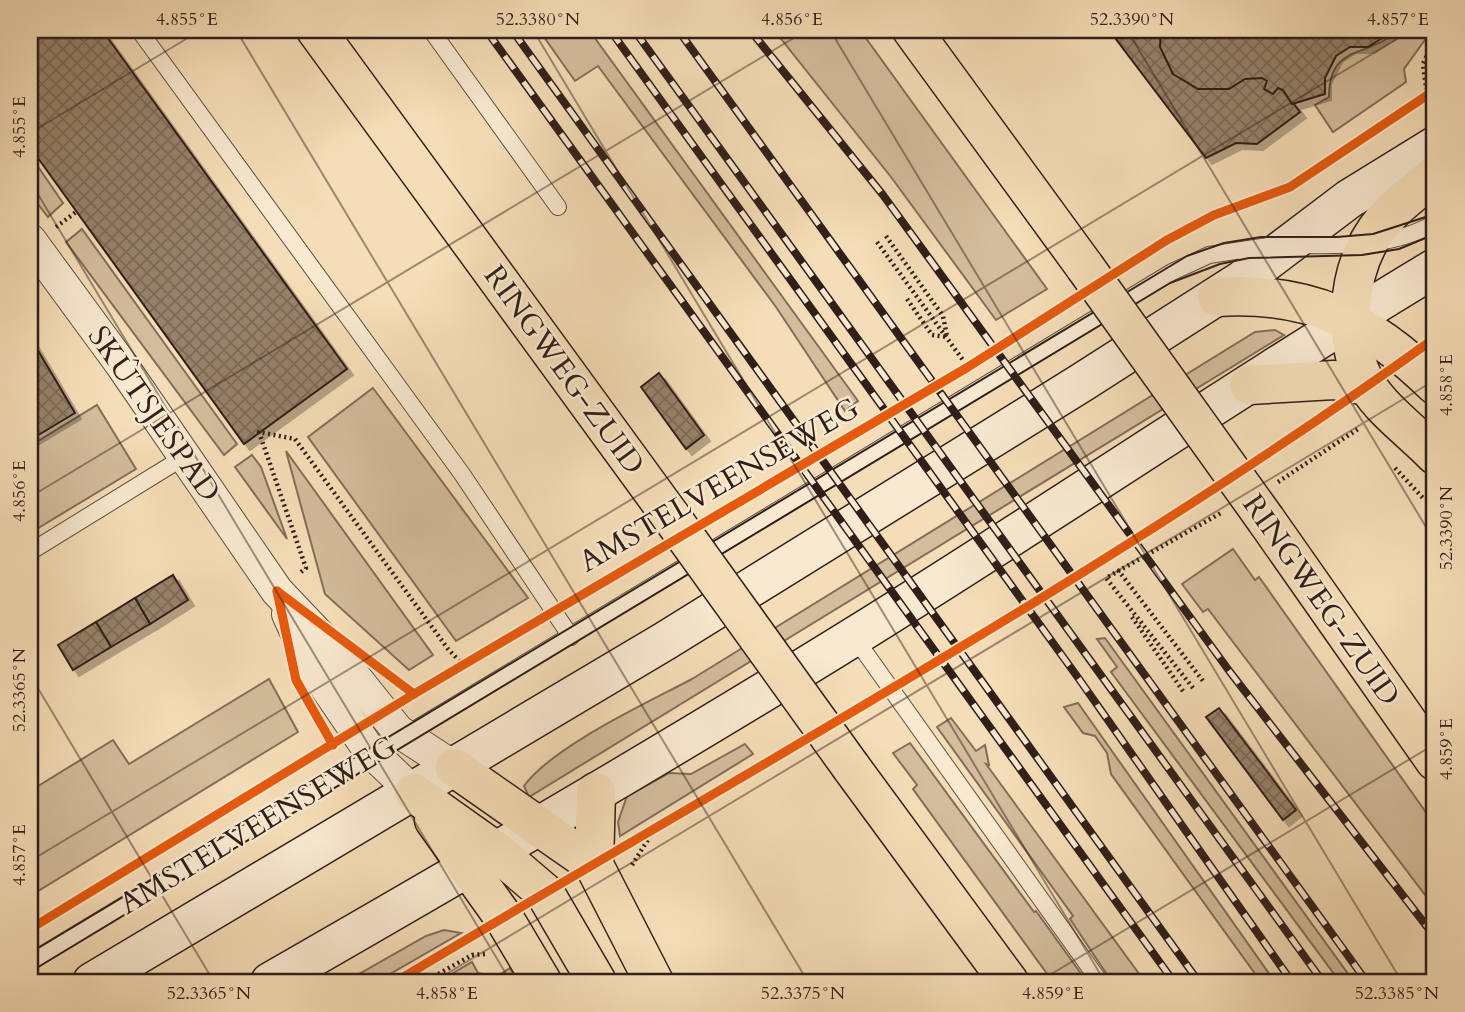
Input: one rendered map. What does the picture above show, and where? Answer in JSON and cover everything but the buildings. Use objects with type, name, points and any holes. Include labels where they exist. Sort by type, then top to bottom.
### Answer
[{"type":"highway","name":"RINGWEG-ZUID","points":[[316,30],[1009,982]]},
{"type":"highway","name":"RINGWEG-ZUID","points":[[912,30],[1085,267],[1435,761]]},
{"type":"highway","points":[[1435,175],[1388,215],[1368,245],[1354,289],[1351,319],[1354,352],[1368,386],[1435,455]]},
{"type":"highway","points":[[1217,297],[1252,295],[1282,298],[1322,307],[1351,319],[1406,359],[1435,385]]},
{"type":"highway","points":[[1249,385],[1334,380],[1368,386]]},
{"type":"highway","points":[[1348,636],[1435,740]]},
{"type":"highway","points":[[455,768],[594,866],[654,982]]},
{"type":"highway","points":[[594,866],[596,792]]},
{"type":"highway","points":[[414,793],[483,860],[545,893],[597,982]]},
{"type":"highway","points":[[483,860],[516,940],[542,982]]},
{"type":"main road","name":"AMSTELVEENSEWEG","points":[[92,982],[414,793],[665,641],[1217,297],[1349,199],[1435,146]]},
{"type":"main road","points":[[270,982],[483,860],[854,636],[1435,268]]},
{"type":"street","name":"SKÛTSJESPAD","points":[[30,240],[277,591],[334,651],[383,715],[405,736],[455,768]]},
{"type":"street","name":"SKÛTSJESPAD","points":[[277,591],[311,665],[374,756],[414,793]]},
{"type":"lane","points":[[139,30],[462,474],[571,637]]},
{"type":"lane","points":[[431,30],[558,207]]},
{"type":"lane","name":"AMSTELVEENSEWEG","points":[[30,962],[1172,272],[1209,255],[1289,245],[1368,245],[1402,237],[1435,223]]},
{"type":"lane","points":[[30,552],[184,457]]},
{"type":"lane","points":[[854,636],[1100,982]]},
{"type":"path","points":[[1415,103],[1431,93],[1423,64],[1435,37]]},
{"type":"path","points":[[60,224],[76,212]]},
{"type":"path","points":[[886,236],[943,316],[947,337]]},
{"type":"path","points":[[877,242],[968,367]]},
{"type":"path","points":[[907,299],[932,335],[947,337]]},
{"type":"path","points":[[957,374],[980,360]]},
{"type":"path","points":[[306,568],[260,432],[295,439],[448,649],[463,665]]},
{"type":"path","points":[[1118,570],[1203,681]]},
{"type":"path","points":[[1106,578],[1185,694]]},
{"type":"path","points":[[1126,606],[1193,688]]},
{"type":"path","points":[[453,671],[474,658]]},
{"type":"path","points":[[594,866],[666,823]]},
{"type":"path","points":[[424,982],[472,955],[495,953],[516,940]]},
{"type":"shaded area","points":[[539,30],[589,30],[858,401],[845,411],[776,307],[598,66],[575,81]]},
{"type":"shaded area","points":[[774,30],[860,30],[1047,289],[996,320],[891,177]]},
{"type":"shaded area","points":[[1399,30],[1432,30],[1404,69],[1406,82],[1333,132],[1315,105],[1329,97],[1335,68],[1352,54],[1387,39]]},
{"type":"shaded area","points":[[30,155],[63,203],[48,217],[30,194]]},
{"type":"shaded area","points":[[82,229],[237,444],[224,455],[66,242]]},
{"type":"shaded area","points":[[1275,330],[1284,335],[529,797],[524,786],[556,756],[578,741],[692,679],[1255,332]]},
{"type":"shaded area","points":[[373,388],[528,598],[456,641],[308,437]]},
{"type":"shaded area","points":[[97,405],[136,469],[30,533],[30,446]]},
{"type":"shaded area","points":[[286,451],[433,655],[409,670],[325,594]]},
{"type":"shaded area","points":[[252,455],[261,467],[287,539],[235,467]]},
{"type":"shaded area","points":[[1233,549],[1255,580],[1259,577],[1435,825],[1435,908],[1208,609],[1203,612],[1182,584]]},
{"type":"shaded area","points":[[1105,638],[1354,982],[1340,982],[1111,672],[1117,667],[1097,639]]},
{"type":"shaded area","points":[[269,679],[298,732],[30,896],[30,791],[113,740],[129,764]]},
{"type":"shaded area","points":[[1078,703],[1275,982],[1261,982],[1111,774],[1107,753],[1095,736],[1083,733],[1064,707]]},
{"type":"shaded area","points":[[951,718],[976,751],[985,745],[989,765],[986,764],[1145,982],[1112,982],[1070,919],[1073,916],[937,727]]},
{"type":"shaded area","points":[[910,743],[1087,982],[1053,982],[913,789],[917,785],[893,753]]},
{"type":"shaded area","points":[[745,744],[753,754],[620,836],[618,822],[627,796],[669,773],[691,774]]},
{"type":"shaded area","points":[[444,930],[461,933],[376,982],[345,982],[426,936]]},
{"type":"shaded area","points":[[472,962],[478,973],[496,977],[510,968],[518,982],[438,982]]},
{"type":"tram line","points":[[30,953],[1187,256],[1224,243],[1261,237],[1373,234],[1435,214]]},
{"type":"tram line","points":[[30,972],[1170,283],[1220,264],[1249,258],[1362,255],[1399,249],[1435,234]]},
{"type":"railway","points":[[486,30],[1174,982]]},
{"type":"railway","points":[[512,30],[1199,982]]},
{"type":"railway","points":[[610,30],[1079,679],[1292,982]]},
{"type":"railway","points":[[634,30],[1323,982]]},
{"type":"railway","points":[[678,30],[1367,982]]},
{"type":"railway","points":[[750,30],[883,195],[1230,672],[1435,937]]},
{"type":"cycle path","points":[[30,929],[414,694],[968,367],[1167,240],[1214,215],[1290,187],[1435,90]]},
{"type":"cycle path","points":[[395,982],[1053,591],[1310,425],[1435,338]]},
{"type":"cycle path","points":[[277,591],[414,694]]},
{"type":"cycle path","points":[[277,591],[296,680],[333,745]]}]
